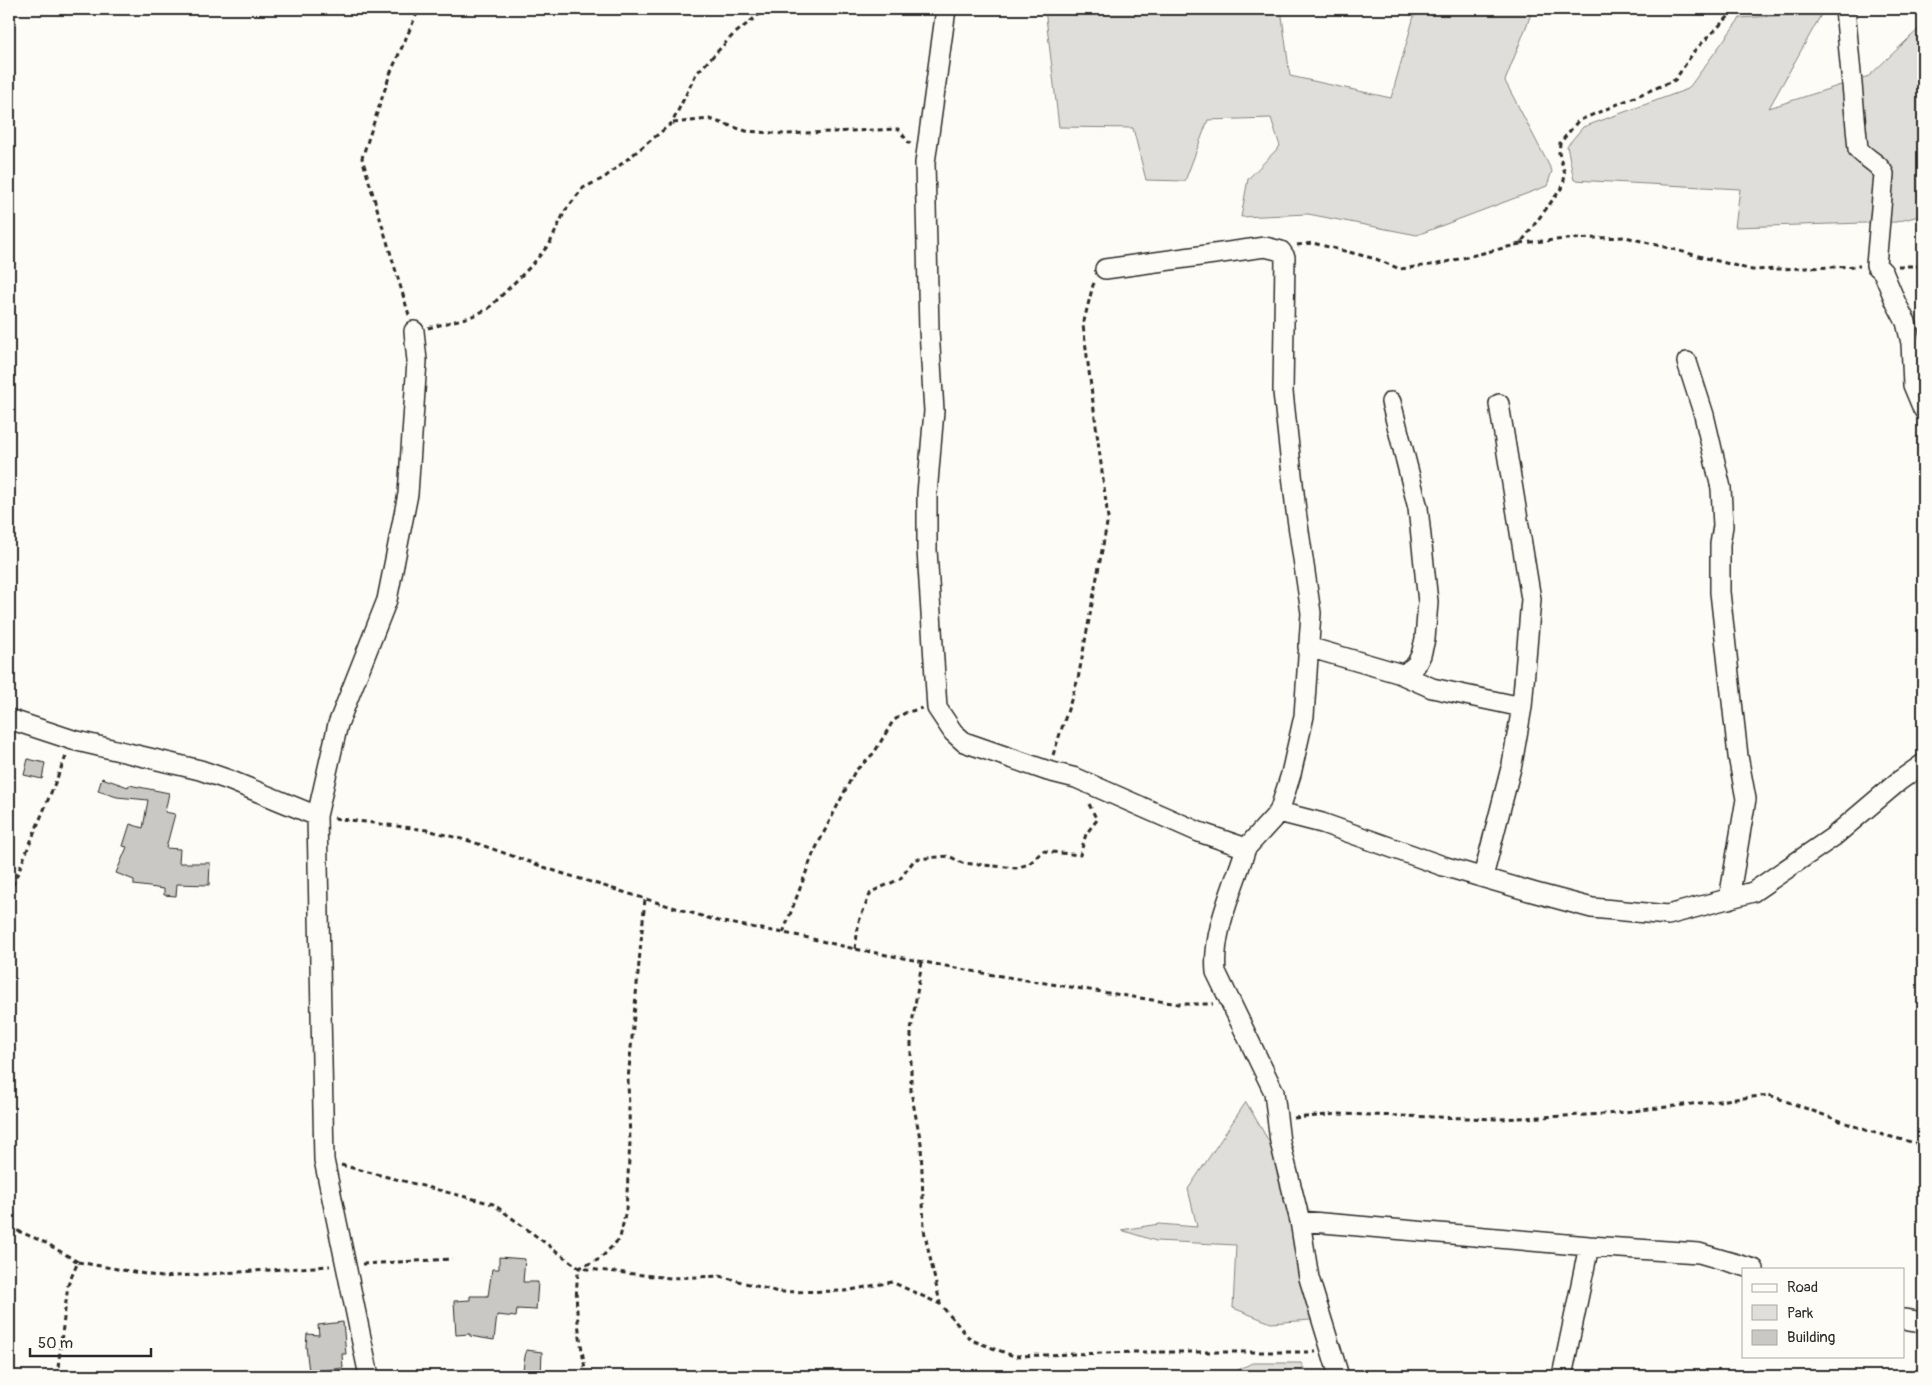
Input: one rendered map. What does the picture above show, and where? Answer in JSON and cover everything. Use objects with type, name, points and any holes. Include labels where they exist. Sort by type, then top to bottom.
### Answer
[{"type":"street","points":[[946,9],[925,163],[929,330],[934,410],[927,494],[926,550],[937,708],[953,732],[964,742],[1048,771],[1076,778],[1199,832],[1246,848]]},
{"type":"street","points":[[1845,9],[1858,149],[1881,168],[1884,174],[1876,265],[1883,272],[1906,322],[1911,343],[1913,385],[1923,409]]},
{"type":"street","points":[[1105,270],[1272,247],[1281,251],[1285,257],[1283,392],[1296,511],[1310,613],[1304,716],[1291,774],[1279,812],[1246,848],[1217,939],[1215,955],[1216,972],[1274,1092],[1280,1142],[1300,1221],[1309,1278],[1339,1376]]},
{"type":"street","points":[[369,1376],[324,1160],[317,816],[338,724],[387,600],[408,494],[417,361],[414,331]]},
{"type":"street","points":[[1687,362],[1704,416],[1721,488],[1723,526],[1720,544],[1720,592],[1738,756],[1746,798],[1729,899]]},
{"type":"street","points":[[1391,402],[1418,508],[1428,602],[1425,639],[1421,655],[1416,665],[1403,676]]},
{"type":"street","points":[[1483,877],[1512,764],[1522,707],[1531,599],[1499,404]]},
{"type":"street","points":[[1308,647],[1403,676],[1432,688],[1522,707]]},
{"type":"street","points":[[9,719],[73,740],[200,770],[317,816]]},
{"type":"street","points":[[1279,812],[1322,823],[1443,866],[1592,908],[1668,915],[1753,892],[1825,842],[1899,781],[1923,764]]},
{"type":"street","points":[[1300,1221],[1589,1246],[1699,1252],[1751,1268]]},
{"type":"street","points":[[1562,1376],[1589,1246]]},
{"type":"street","points":[[1904,1319],[1923,1322]]},
{"type":"path","points":[[419,9],[390,74],[362,158],[414,331],[470,317],[488,309],[532,265],[550,243],[565,211],[584,188],[604,178],[672,123],[696,74],[732,34],[766,9]]},
{"type":"path","points":[[1520,244],[1563,186],[1565,174],[1559,154],[1560,143],[1578,122],[1675,80],[1694,50],[1735,10],[1752,9]]},
{"type":"path","points":[[672,123],[709,119],[746,131],[785,134],[898,129],[925,163]]},
{"type":"path","points":[[1272,247],[1313,243],[1376,260],[1400,270],[1438,264],[1520,244],[1567,239],[1626,237],[1752,270],[1876,265],[1923,266]]},
{"type":"path","points":[[1048,771],[1078,679],[1108,518],[1084,325],[1093,285],[1105,270]]},
{"type":"path","points":[[783,932],[813,854],[855,771],[874,753],[892,721],[918,708],[937,708]]},
{"type":"path","points":[[9,894],[73,740]]},
{"type":"path","points":[[855,950],[859,921],[871,892],[900,879],[915,859],[950,856],[962,863],[1016,868],[1029,864],[1043,851],[1080,855],[1086,834],[1097,820],[1076,778]]},
{"type":"path","points":[[317,816],[427,830],[473,842],[558,872],[718,921],[783,932],[855,950],[1178,1004],[1231,1005]]},
{"type":"path","points":[[579,1268],[600,1259],[620,1238],[626,1210],[630,1142],[628,1080],[645,899]]},
{"type":"path","points":[[922,962],[911,1030],[911,1092],[922,1143],[924,1230],[940,1304]]},
{"type":"path","points":[[1277,1120],[1339,1114],[1498,1119],[1607,1114],[1769,1095],[1868,1131],[1923,1145]]},
{"type":"path","points":[[324,1160],[493,1204],[579,1268],[671,1278],[720,1276],[778,1292],[845,1291],[892,1282],[940,1304],[971,1340],[1014,1356],[1136,1352],[1332,1352]]},
{"type":"path","points":[[9,1227],[46,1243],[78,1262],[162,1277],[452,1259]]},
{"type":"path","points":[[57,1376],[68,1285],[78,1262]]},
{"type":"path","points":[[579,1268],[575,1286],[576,1308],[586,1376]]},
{"type":"green space","points":[[1045,9],[1281,9],[1290,76],[1391,98],[1416,9],[1533,9],[1505,81],[1552,171],[1547,186],[1417,235],[1308,214],[1241,217],[1248,179],[1280,146],[1271,118],[1208,120],[1185,181],[1146,180],[1133,128],[1059,127]]},
{"type":"green space","points":[[1822,13],[1769,108],[1869,76],[1923,25],[1923,215],[1896,222],[1735,227],[1740,189],[1574,180],[1567,146],[1583,127],[1688,89],[1740,18]]},
{"type":"green space","points":[[1246,1102],[1278,1157],[1311,1320],[1271,1323],[1233,1308],[1236,1245],[1156,1241],[1121,1230],[1159,1224],[1197,1227],[1188,1189]]},
{"type":"green space","points":[[1252,1363],[1301,1363],[1308,1376],[1228,1375]]},
{"type":"building","points":[[28,759],[45,763],[42,779],[24,775]]},
{"type":"building","points":[[102,778],[128,787],[129,785],[169,793],[165,812],[175,814],[166,848],[180,849],[179,863],[210,863],[209,885],[177,884],[176,896],[164,895],[164,889],[134,885],[134,880],[116,873],[127,847],[123,846],[130,824],[143,828],[148,800],[117,797],[98,791]]},
{"type":"building","points":[[499,1257],[525,1259],[523,1282],[538,1282],[536,1310],[517,1309],[516,1317],[497,1315],[494,1340],[470,1336],[470,1334],[456,1335],[454,1301],[470,1300],[470,1296],[488,1296],[492,1269],[499,1269]]},
{"type":"building","points":[[343,1322],[346,1354],[342,1354],[343,1368],[309,1372],[306,1346],[307,1334],[319,1335],[318,1325]]},
{"type":"building","points":[[526,1350],[542,1352],[541,1376],[522,1376]]}]
